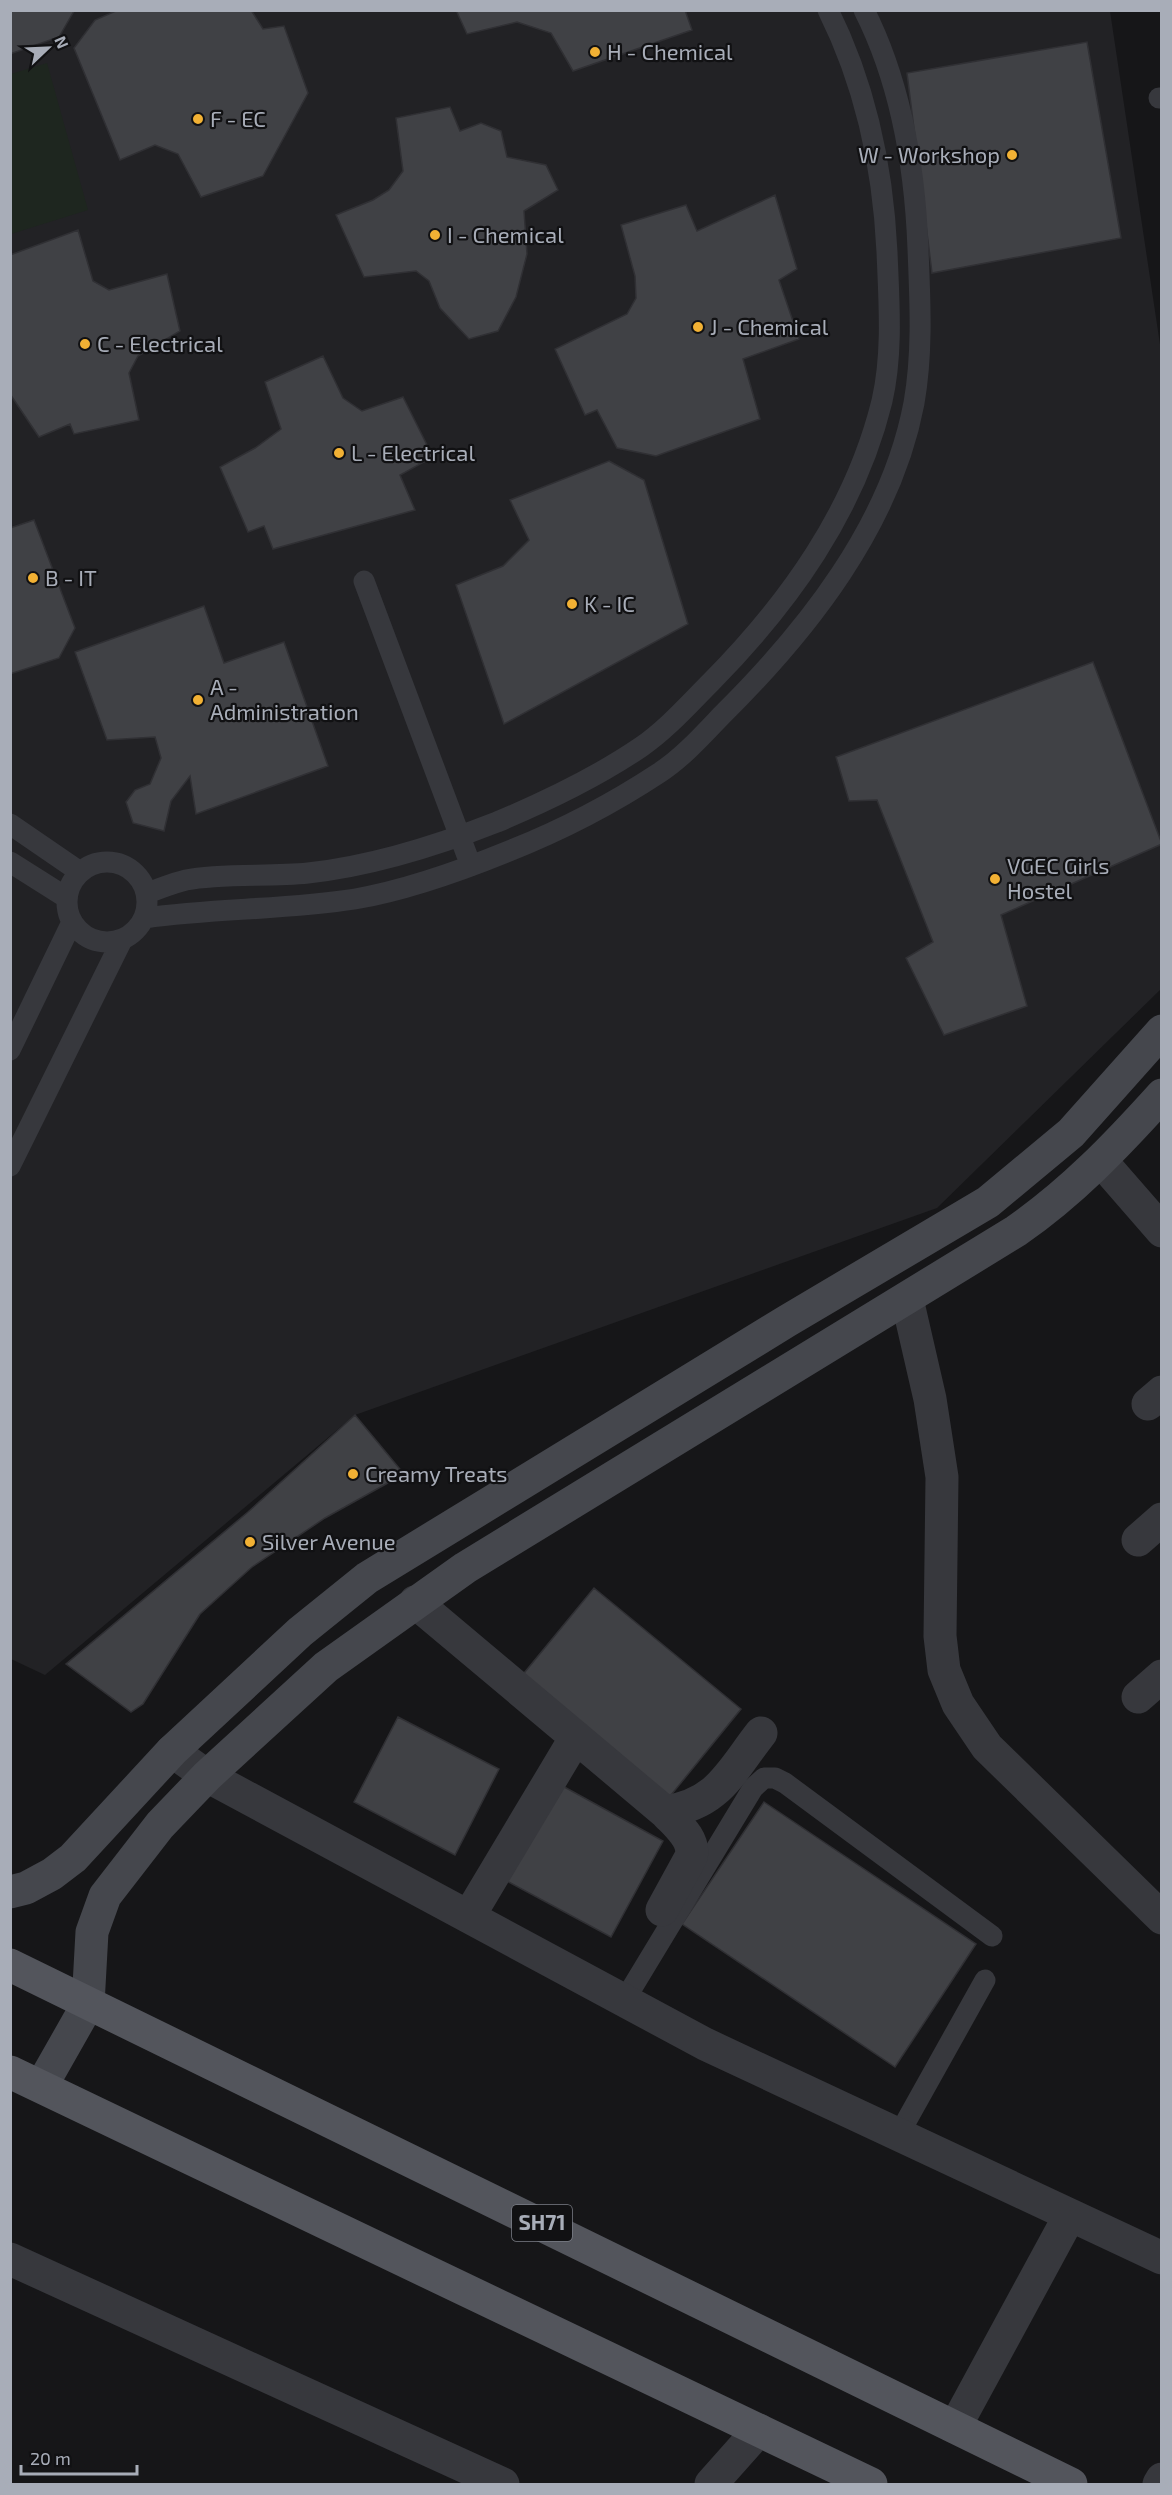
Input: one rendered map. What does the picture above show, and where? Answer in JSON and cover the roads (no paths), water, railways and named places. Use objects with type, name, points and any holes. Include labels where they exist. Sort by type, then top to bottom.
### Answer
[{"type":"main road","points":[[10,1892],[26,1888],[52,1874],[73,1858],[171,1751],[300,1632],[367,1578],[787,1321],[988,1202],[1071,1133],[1161,1031]]},
{"type":"main road","points":[[42,2085],[88,2004],[92,1932],[105,1896],[160,1825],[207,1776],[326,1667],[465,1568],[907,1299],[1053,1205],[1102,1162],[1161,1095]]},
{"type":"main road","points":[[1026,1172],[1053,1205]]},
{"type":"main road","name":"SH71","points":[[10,1965],[1071,2484]]},
{"type":"main road","points":[[10,2072],[42,2085],[871,2484]]},
{"type":"street","points":[[1102,1162],[1161,1231]]},
{"type":"street","points":[[907,1299],[930,1399],[942,1477],[940,1636],[944,1670],[958,1704],[987,1747],[1161,1918]]},
{"type":"street","points":[[415,1602],[664,1812],[688,1839],[693,1850],[662,1910]]},
{"type":"street","points":[[664,1812],[688,1808],[711,1796],[761,1733]]},
{"type":"street","points":[[469,1916],[576,1737]]},
{"type":"street","points":[[171,1751],[207,1776],[705,2044],[1161,2258]]},
{"type":"street","points":[[955,2427],[1070,2215]]},
{"type":"street","points":[[10,2259],[503,2484]]},
{"type":"street","points":[[711,2484],[759,2430]]},
{"type":"street","points":[[1159,2484],[1161,2479]]},
{"type":"lane","points":[[147,892],[186,880],[273,876],[351,867],[415,851],[459,836],[568,790],[643,745],[684,710],[743,649],[779,603],[815,555],[853,488],[882,400],[889,354],[885,214],[875,142],[855,73],[828,10]]},
{"type":"lane","points":[[145,918],[188,912],[275,908],[357,898],[424,882],[471,866],[583,818],[662,771],[705,733],[767,670],[805,623],[842,573],[882,501],[913,407],[921,357],[917,212],[906,135],[885,63],[864,10]]},
{"type":"lane","points":[[364,581],[471,866]]},
{"type":"lane","points":[[779,603],[805,623]]},
{"type":"lane","points":[[10,824],[80,872]]},
{"type":"lane","points":[[111,861],[127,866],[140,878],[147,892],[145,918],[136,931],[122,940],[108,943],[94,940],[81,933],[72,922],[67,898],[71,884],[80,872],[95,863],[111,861]]},
{"type":"lane","points":[[10,862],[67,898]]},
{"type":"lane","points":[[10,1050],[72,922]]},
{"type":"lane","points":[[10,1166],[122,940]]},
{"type":"lane","points":[[624,2001],[753,1788],[764,1778],[775,1778],[785,1783],[992,1936]]},
{"type":"lane","points":[[899,2134],[985,1980]]},
{"type":"place","name":"H - Chemical","points":[[595,52]]},
{"type":"place","name":"F - EC","points":[[198,119]]},
{"type":"place","name":"W - Workshop","points":[[1012,155]]},
{"type":"place","name":"I - Chemical","points":[[435,235]]},
{"type":"place","name":"J - Chemical","points":[[698,327]]},
{"type":"place","name":"C - Electrical","points":[[85,344]]},
{"type":"place","name":"L - Electrical","points":[[339,453]]},
{"type":"place","name":"B - IT","points":[[33,578]]},
{"type":"place","name":"K - IC","points":[[572,604]]},
{"type":"place","name":"A - Administration","points":[[198,700]]},
{"type":"place","name":"VGEC Girls Hostel","points":[[995,879]]},
{"type":"place","name":"Creamy Treats","points":[[353,1474]]},
{"type":"place","name":"Silver Avenue","points":[[250,1542]]}]
